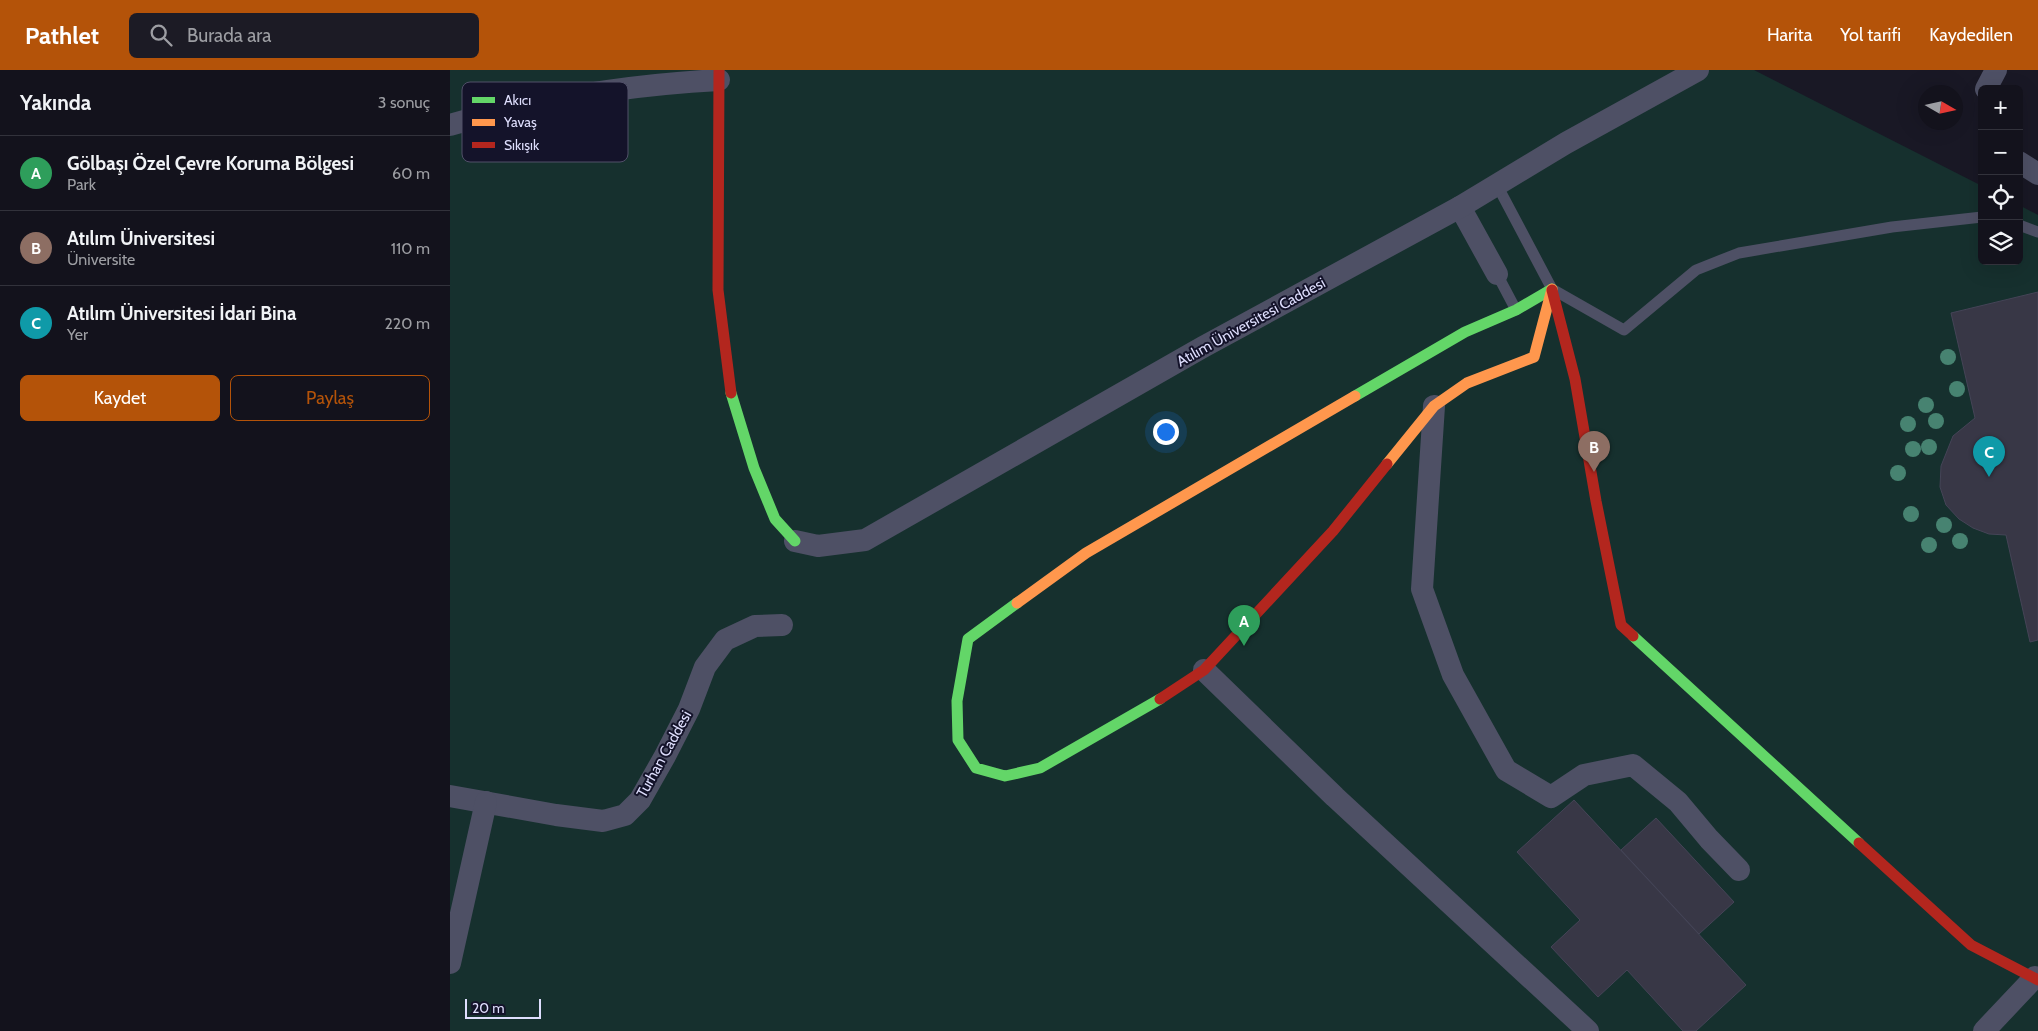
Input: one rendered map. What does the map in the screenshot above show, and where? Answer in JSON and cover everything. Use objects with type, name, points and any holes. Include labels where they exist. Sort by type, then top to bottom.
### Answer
[{"type":"street","name":"Atılım Üniversitesi Caddesi","points":[[795,541],[818,546],[865,540],[1203,348],[1460,207],[1566,143],[1698,70]]},
{"type":"street","points":[[1988,85],[1996,70]]},
{"type":"street","points":[[628,88],[719,75],[718,290],[729,387],[754,468],[775,519],[795,541]]},
{"type":"street","points":[[2023,165],[2038,174]]},
{"type":"street","points":[[1460,207],[1497,274]]},
{"type":"street","points":[[1552,289],[1534,356],[1468,383],[1434,406],[1333,531],[1204,670],[1142,711],[1040,768],[1006,776],[976,768],[958,740],[957,701],[968,639],[1086,553],[1465,332],[1516,310],[1552,289]]},
{"type":"street","points":[[1552,289],[1576,379],[1596,501],[1621,625],[1971,945],[2037,979],[1984,1031]]},
{"type":"street","points":[[1434,406],[1422,589],[1453,675],[1506,770],[1551,797],[1584,775],[1633,765],[1678,802],[1709,839],[1739,870]]},
{"type":"street","name":"Turhan Caddesi","points":[[450,796],[556,815],[603,821],[625,815],[640,800],[689,709],[706,667],[725,640],[755,626],[782,624]]},
{"type":"street","points":[[1204,670],[1335,797],[1588,1031]]},
{"type":"street","points":[[450,963],[457,899],[486,802]]},
{"type":"lane","points":[[1497,185],[1552,289],[1624,330],[1696,270],[1739,253],[1892,227],[1978,217]]},
{"type":"lane","points":[[2023,226],[2038,232]]},
{"type":"lane","points":[[1497,274],[1516,310]]},
{"type":"green space","points":[[450,70],[1754,70],[1978,184],[1978,265],[2023,265],[2023,207],[2038,215],[2038,1031],[450,1031]]},
{"type":"building","points":[[2038,292],[2038,640],[2030,642],[2006,535],[1989,534],[1973,528],[1959,519],[1946,505],[1940,487],[1941,466],[1953,436],[1975,418],[1951,313]]},
{"type":"building","points":[[1574,800],[1746,985],[1696,1031],[1683,1031],[1627,970],[1598,997],[1551,947],[1580,920],[1517,852]]},
{"type":"building","points":[[1656,818],[1734,902],[1699,934],[1621,850]]},
{"type":"traffic: fast","points":[[1355,396],[1465,332],[1516,310],[1552,289]]},
{"type":"traffic: fast","points":[[731,393],[754,468],[775,519],[795,541]]},
{"type":"traffic: fast","points":[[1017,603],[968,639],[957,701],[958,740],[976,768],[1005,776],[1040,768],[1160,699]]},
{"type":"traffic: fast","points":[[1633,636],[1859,843]]},
{"type":"traffic: slow","points":[[1387,464],[1434,406],[1467,383],[1534,357],[1552,289]]},
{"type":"traffic: slow","points":[[1017,603],[1086,553],[1355,396]]},
{"type":"traffic: jam","points":[[719,70],[718,290],[731,393]]},
{"type":"traffic: jam","points":[[1552,290],[1575,379],[1596,501],[1621,625],[1633,636]]},
{"type":"traffic: jam","points":[[1160,699],[1204,670],[1333,531],[1387,464]]},
{"type":"traffic: jam","points":[[1859,843],[1971,945],[2038,980]]},
{"type":"place","name":"Atılım Üniversitesi","points":[[1594,472]]},
{"type":"place","name":"Atılım Üniversitesi İdari Bina","points":[[1989,477]]},
{"type":"place","name":"Gölbaşı Özel Çevre Koruma Bölgesi","points":[[1244,646]]}]
